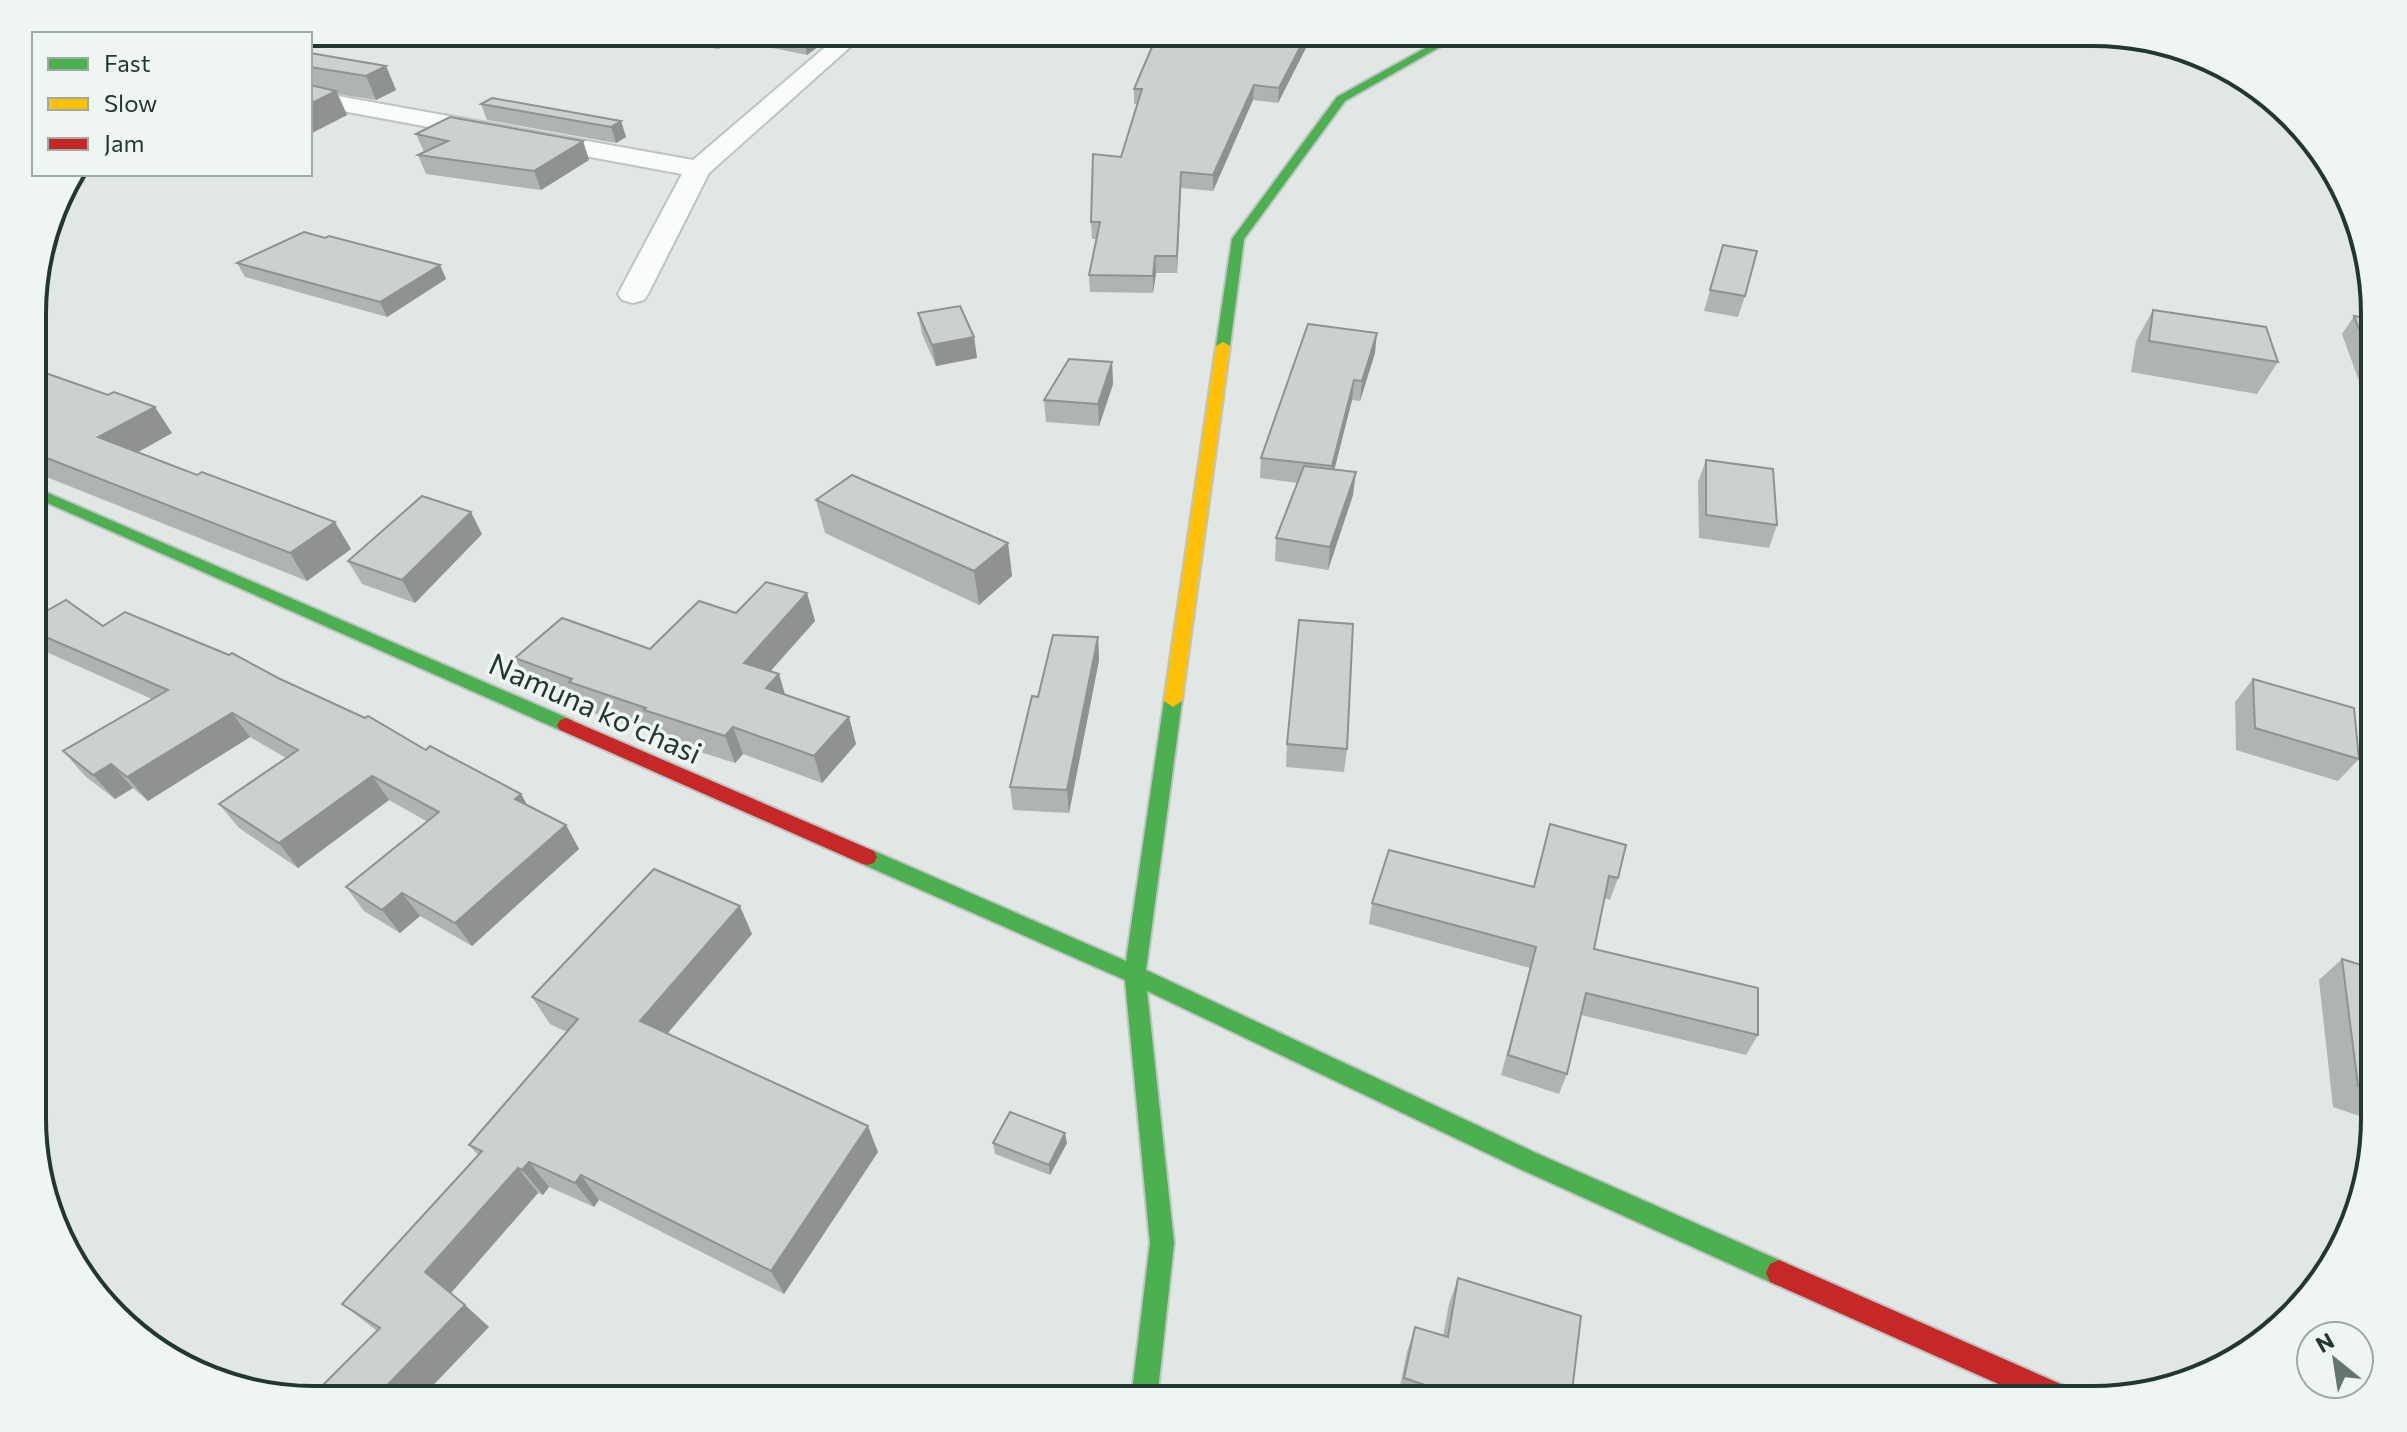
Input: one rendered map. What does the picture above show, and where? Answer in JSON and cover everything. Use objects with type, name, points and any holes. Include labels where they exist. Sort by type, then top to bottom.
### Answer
[{"type":"main road","points":[[1146,1386],[1162,1243],[1135,975],[1238,239],[1341,99],[1435,46]]},
{"type":"main road","name":"Namuna ko'chasi","points":[[46,496],[1135,975],[1542,1167],[2031,1385]]},
{"type":"street","points":[[633,294],[698,169],[839,47]]},
{"type":"street","points":[[312,98],[698,169]]},
{"type":"building","points":[[1301,46],[1279,88],[1254,85],[1213,175],[1181,172],[1177,256],[1155,256],[1153,276],[1089,275],[1100,222],[1091,222],[1093,154],[1121,157],[1142,89],[1134,89],[1152,47]]},
{"type":"building","points":[[312,53],[386,66],[366,76],[312,67]]},
{"type":"building","points":[[312,85],[336,91],[312,103]]},
{"type":"building","points":[[492,98],[621,121],[611,127],[481,104]]},
{"type":"building","points":[[450,117],[583,141],[534,171],[418,155],[448,141],[416,134]]},
{"type":"building","points":[[304,232],[440,265],[380,302],[237,263]]},
{"type":"building","points":[[1723,245],[1757,251],[1745,296],[1710,290]]},
{"type":"building","points":[[960,306],[974,337],[932,345],[918,313]]},
{"type":"building","points":[[2153,310],[2266,327],[2278,362],[2149,341]]},
{"type":"building","points":[[2354,316],[2360,317],[2360,331]]},
{"type":"building","points":[[1308,324],[1377,333],[1362,381],[1354,380],[1332,466],[1261,458]]},
{"type":"building","points":[[1069,359],[1112,362],[1098,404],[1044,400]]},
{"type":"building","points":[[46,373],[108,395],[114,392],[155,407],[98,437],[335,522],[290,553],[46,458]]},
{"type":"building","points":[[1706,460],[1773,469],[1777,525],[1706,515]]},
{"type":"building","points":[[1304,466],[1356,472],[1330,547],[1276,538]]},
{"type":"building","points":[[852,475],[1008,543],[974,571],[816,500]]},
{"type":"building","points":[[422,496],[471,512],[402,580],[348,561]]},
{"type":"building","points":[[766,582],[807,593],[744,663],[779,674],[766,688],[849,717],[814,756],[733,727],[725,736],[644,710],[646,708],[569,682],[572,679],[515,658],[562,618],[650,649],[699,601],[736,613]]},
{"type":"building","points":[[66,600],[103,626],[125,612],[229,655],[232,653],[278,678],[365,718],[368,716],[426,750],[430,746],[521,794],[515,799],[566,825],[455,923],[402,893],[382,910],[346,887],[439,812],[372,776],[279,843],[219,804],[298,750],[232,713],[127,777],[111,764],[93,775],[63,751],[168,690],[46,637],[46,611]]},
{"type":"building","points":[[1299,620],[1353,624],[1347,749],[1287,744]]},
{"type":"building","points":[[1053,635],[1098,637],[1067,790],[1010,787],[1032,696],[1038,697]]},
{"type":"building","points":[[2253,679],[2354,708],[2359,759],[2255,728]]},
{"type":"building","points":[[1550,824],[1626,845],[1618,878],[1609,876],[1594,949],[1758,988],[1758,1035],[1586,993],[1567,1074],[1508,1055],[1536,947],[1372,903],[1389,850],[1534,887]]},
{"type":"building","points":[[654,869],[740,906],[640,1021],[868,1126],[771,1271],[581,1175],[575,1183],[529,1162],[522,1170],[518,1168],[425,1272],[465,1305],[387,1386],[322,1386],[380,1328],[342,1304],[482,1151],[469,1145],[578,1019],[532,997]]},
{"type":"building","points":[[2342,959],[2360,965],[2358,1086]]},
{"type":"building","points":[[1010,1112],[1065,1133],[1049,1165],[993,1143]]},
{"type":"building","points":[[1458,1278],[1581,1316],[1573,1385],[1426,1385],[1404,1378],[1415,1327],[1448,1337]]},
{"type":"traffic: fast","points":[[1223,346],[1238,239],[1341,99],[1435,46]]},
{"type":"traffic: fast","points":[[46,496],[566,725]]},
{"type":"traffic: fast","points":[[1146,1386],[1162,1243],[1135,975],[1173,701]]},
{"type":"traffic: fast","points":[[867,857],[1135,975],[1528,1161],[1779,1273]]},
{"type":"traffic: slow","points":[[1173,701],[1223,346]]},
{"type":"traffic: jam","points":[[566,725],[867,857]]},
{"type":"traffic: jam","points":[[1779,1273],[2031,1385]]}]
